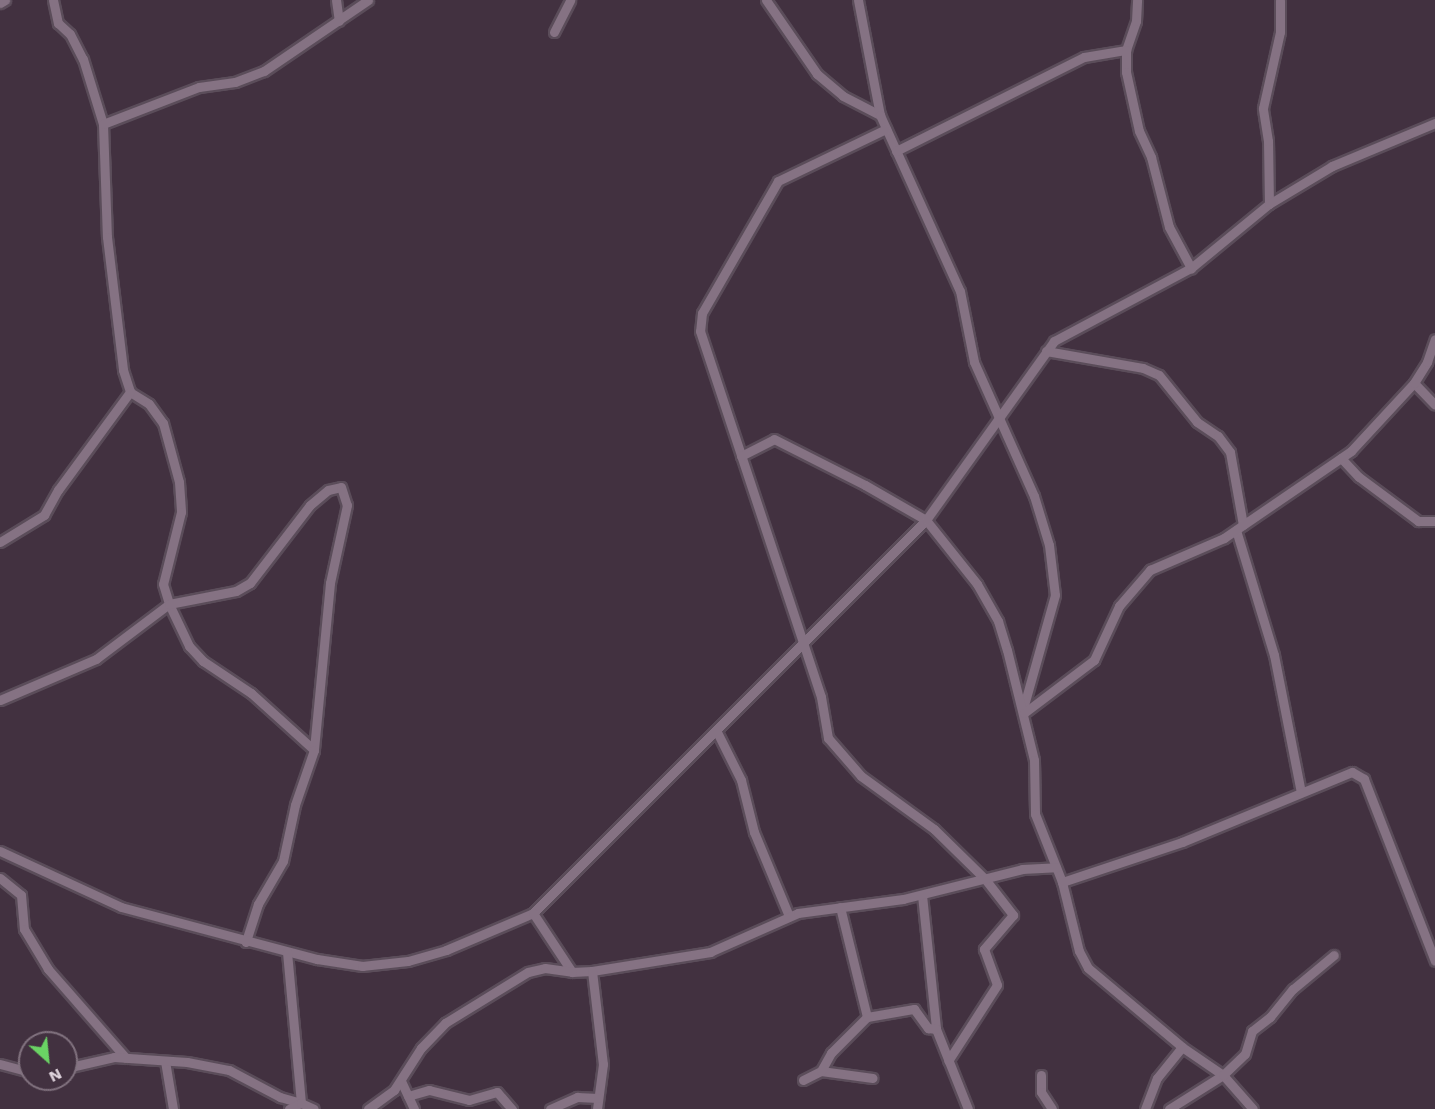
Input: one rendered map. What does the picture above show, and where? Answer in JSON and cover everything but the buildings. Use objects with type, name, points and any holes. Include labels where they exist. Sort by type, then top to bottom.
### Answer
[{"type":"street","points":[[0,3],[5,0]]},
{"type":"street","points":[[53,0],[58,23],[70,34],[83,59],[103,124],[107,237],[118,346],[130,392],[149,404],[163,423],[179,482],[181,512],[163,584],[169,604],[189,646],[203,661],[250,693],[314,750]]},
{"type":"street","points":[[336,0],[339,21]]},
{"type":"street","points":[[103,124],[200,87],[235,82],[264,71],[368,0]]},
{"type":"street","points":[[554,32],[570,0]]},
{"type":"street","points":[[766,0],[817,74],[843,96],[880,115]]},
{"type":"street","points":[[858,0],[880,115],[960,291],[974,362],[996,418],[1034,496],[1056,576],[1051,618],[1023,711]]},
{"type":"street","points":[[1137,0],[1136,21],[1126,50],[1126,72],[1139,131],[1151,157],[1169,227],[1191,268]]},
{"type":"street","points":[[1269,204],[1268,141],[1263,108],[1280,32],[1280,0]]},
{"type":"street","points":[[896,151],[1084,57],[1126,50]]},
{"type":"street","points":[[0,851],[121,907],[246,942],[362,966],[408,961],[446,950],[533,913],[717,732],[926,519],[996,418],[1046,351],[1064,332],[1191,268],[1269,204],[1332,166],[1435,123]]},
{"type":"street","points":[[886,129],[778,182],[702,313],[700,332],[801,646],[821,697],[831,743],[861,776],[934,829],[1005,902],[1012,920],[984,949],[997,985],[948,1060]]},
{"type":"street","points":[[1023,711],[1094,660],[1119,606],[1150,570],[1240,527],[1317,471],[1341,458],[1414,383],[1427,362],[1435,339]]},
{"type":"street","points":[[1046,351],[1143,368],[1159,375],[1197,422],[1218,436],[1230,452],[1240,527],[1274,655],[1301,792]]},
{"type":"street","points":[[1414,383],[1435,405]]},
{"type":"street","points":[[0,542],[44,515],[58,490],[130,392]]},
{"type":"street","points":[[741,456],[774,439],[926,519],[977,584],[998,621],[1034,759],[1035,814],[1062,882],[1079,951],[1088,968],[1182,1047],[1223,1075],[1252,1109]]},
{"type":"street","points":[[1341,458],[1418,521],[1435,521]]},
{"type":"street","points":[[0,700],[96,659],[169,604],[237,591],[250,583],[310,505],[328,490],[341,488],[347,505],[330,583],[314,750],[295,805],[283,861],[258,904],[246,942]]},
{"type":"street","points":[[717,732],[741,780],[754,832],[789,916]]},
{"type":"street","points":[[1062,882],[1182,842],[1352,772],[1364,779],[1435,961]]},
{"type":"street","points":[[368,1109],[401,1082],[421,1048],[445,1023],[528,972],[545,968],[572,972],[592,971],[710,952],[789,916],[922,895],[1023,869],[1056,867]]},
{"type":"street","points":[[0,879],[21,895],[24,929],[48,969],[126,1058]]},
{"type":"street","points":[[922,895],[936,1029],[968,1109]]},
{"type":"street","points":[[840,907],[867,1017]]},
{"type":"street","points":[[533,913],[572,972]]},
{"type":"street","points":[[287,952],[301,1103]]},
{"type":"street","points":[[1169,1109],[1223,1075],[1245,1054],[1252,1031],[1270,1017],[1293,988],[1334,956]]},
{"type":"street","points":[[592,971],[603,1064],[597,1109]]},
{"type":"street","points":[[821,1071],[831,1053],[867,1017],[914,1009],[928,1028],[936,1029]]},
{"type":"street","points":[[1145,1109],[1157,1078],[1182,1047]]},
{"type":"street","points":[[78,1066],[126,1058],[229,1070],[280,1097],[314,1109]]},
{"type":"street","points":[[165,1061],[173,1109]]},
{"type":"street","points":[[0,1064],[18,1069]]},
{"type":"street","points":[[803,1080],[821,1071],[873,1078]]},
{"type":"street","points":[[1041,1075],[1041,1092],[1052,1109]]},
{"type":"street","points":[[401,1082],[414,1109]]},
{"type":"street","points":[[408,1096],[429,1090],[470,1100],[497,1092],[512,1109]]},
{"type":"street","points":[[550,1109],[577,1097],[598,1098]]},
{"type":"street","points":[[289,1109],[301,1103]]}]
